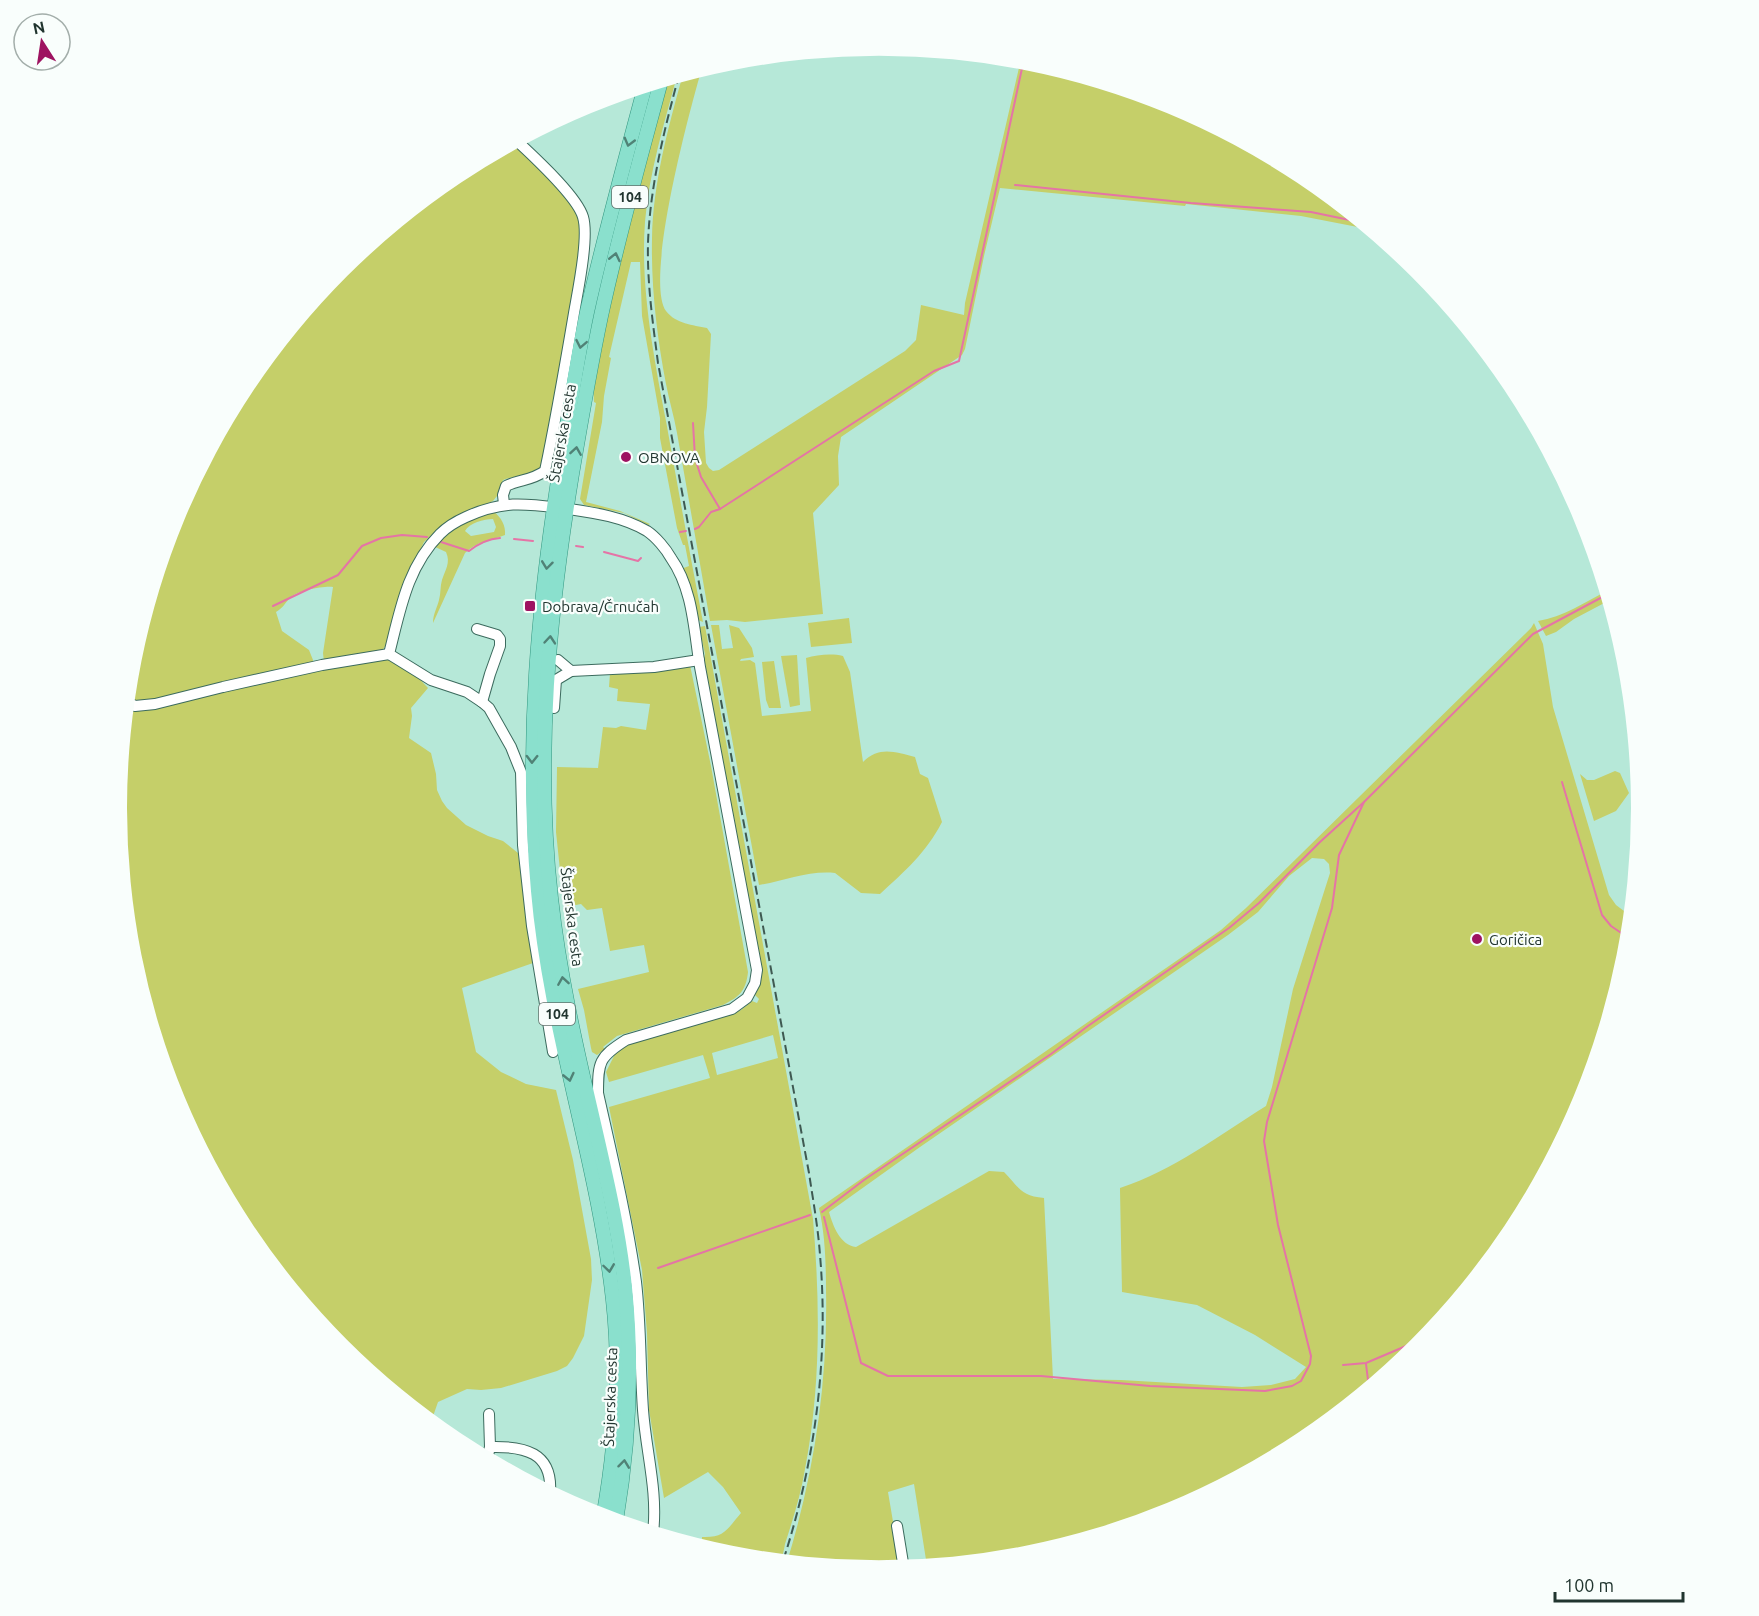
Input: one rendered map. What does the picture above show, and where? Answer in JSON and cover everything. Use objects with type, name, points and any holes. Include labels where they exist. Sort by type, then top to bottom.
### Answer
[{"type":"main road","name":"Štajerska cesta","points":[[605,1508],[613,1456],[617,1398],[617,1353],[613,1300],[604,1240],[548,971],[538,894],[532,774],[534,685],[538,635],[560,508],[620,237],[659,89]]},
{"type":"main road","name":"Štajerska cesta","points":[[617,1513],[629,1413],[630,1366],[625,1285],[610,1196],[565,993],[551,897],[544,809],[545,705],[560,546],[560,508],[575,375],[587,314],[643,94]]},
{"type":"street","points":[[504,504],[503,495],[506,486],[514,482],[536,478],[545,471],[580,283],[584,227],[583,217],[573,199],[522,146]]},
{"type":"street","points":[[389,654],[401,605],[413,571],[424,550],[442,532],[460,520],[482,510],[504,504],[560,508],[611,516],[630,523],[649,533],[664,549],[678,568],[687,591],[757,970],[755,983],[747,998],[732,1009],[626,1040],[613,1048],[600,1062],[598,1093],[627,1225],[636,1283],[643,1412],[654,1484],[654,1526]]},
{"type":"street","points":[[477,629],[497,635],[500,639],[500,646],[483,702]]},
{"type":"street","points":[[134,705],[154,704],[322,665],[389,654],[431,680],[467,692],[483,702],[506,737],[521,772],[523,845],[532,926],[554,1052]]},
{"type":"street","points":[[555,708],[558,660],[571,671]]},
{"type":"street","points":[[556,680],[571,671],[631,669],[699,660]]},
{"type":"street","points":[[489,1414],[489,1451]]},
{"type":"street","points":[[490,1447],[525,1450],[538,1457],[545,1465],[551,1479],[551,1485]]},
{"type":"street","points":[[897,1526],[902,1560]]},
{"type":"green space","points":[[1019,69],[1074,81],[1121,95],[1212,133],[1298,182],[1358,227],[1301,216],[1000,188],[962,355],[841,437],[838,456],[839,485],[813,513],[823,614],[745,622],[710,621],[677,433],[667,390],[655,312],[652,275],[653,218],[658,176],[681,82],[699,78],[671,193],[661,266],[661,293],[666,311],[670,315],[685,323],[707,328],[711,334],[704,432],[706,463],[709,468],[713,471],[719,470],[905,351],[916,340],[921,305],[964,315]]},
{"type":"green space","points":[[675,84],[650,185],[645,222],[644,271],[653,347],[703,622],[698,620],[681,569],[689,566],[685,545],[683,545],[677,528],[660,438],[660,418],[642,316],[640,262],[631,262],[609,357],[611,358],[602,422],[586,502],[620,511],[650,524],[624,513],[584,505],[580,499],[596,403],[594,402],[593,380],[629,220],[665,87]]},
{"type":"green space","points":[[518,148],[560,189],[580,218],[579,268],[541,469],[503,480],[493,501],[459,516],[439,528],[424,542],[407,578],[387,643],[381,651],[324,662],[323,653],[333,587],[311,589],[294,595],[276,612],[282,631],[309,650],[314,665],[146,703],[134,701],[141,661],[167,566],[184,520],[205,475],[254,390],[314,312],[383,242],[461,182]]},
{"type":"green space","points":[[494,512],[504,525],[505,535],[479,544],[465,553],[433,623],[448,560],[446,552],[433,546],[448,533],[468,521]],"holes":[[[489,519],[493,519],[496,527],[494,532],[471,536],[465,531],[473,524]]]},
{"type":"green space","points":[[1600,594],[1603,604],[1546,636],[1538,621],[1565,613]]},
{"type":"green space","points":[[849,618],[852,643],[811,647],[808,623]]},
{"type":"green space","points":[[1534,623],[1543,644],[1553,707],[1609,895],[1616,905],[1625,912],[1618,955],[1606,1003],[1575,1096],[1531,1184],[1505,1226],[1476,1266],[1412,1340],[1338,1405],[1298,1434],[1256,1460],[1167,1503],[1121,1521],[1074,1535],[978,1554],[926,1559],[914,1484],[888,1492],[899,1560],[830,1559],[789,1555],[812,1462],[822,1394],[826,1280],[824,1238],[819,1208],[1221,930]],"holes":[[[1312,858],[1324,859],[1329,864],[1330,873],[1293,989],[1266,1106],[1177,1162],[1140,1181],[1120,1188],[1122,1292],[1197,1305],[1255,1335],[1306,1367],[1295,1379],[1271,1385],[1242,1387],[1121,1380],[1053,1379],[1044,1198],[1025,1193],[1004,1172],[989,1171],[856,1247],[841,1239],[829,1212],[1228,935],[1258,912],[1289,876]]]},
{"type":"green space","points":[[711,625],[719,625],[722,649],[733,648],[729,625],[739,628],[752,648],[754,657],[740,661],[750,660],[755,663],[762,716],[811,711],[806,658],[824,655],[843,656],[850,672],[863,762],[881,752],[894,752],[915,757],[920,774],[928,778],[942,822],[922,852],[880,894],[861,893],[835,873],[826,872],[759,885]]},
{"type":"green space","points":[[705,626],[813,1219],[818,1313],[814,1407],[801,1488],[782,1554],[702,1539],[702,1537],[721,1534],[741,1513],[723,1487],[708,1472],[664,1498],[649,1410],[647,1333],[642,1270],[609,1107],[710,1078],[703,1055],[609,1082],[606,1072],[617,1050],[625,1044],[731,1014],[741,1010],[752,1001],[757,1003],[759,999],[755,995],[761,979],[760,964],[699,627]],"holes":[[[773,1035],[778,1058],[717,1075],[712,1053]]]},
{"type":"green space","points":[[797,655],[800,705],[790,707],[781,656]]},
{"type":"green space","points":[[386,659],[413,672],[428,688],[411,708],[409,738],[431,753],[437,790],[442,801],[466,825],[503,841],[518,853],[533,963],[462,988],[476,1052],[501,1072],[526,1084],[556,1090],[573,1160],[591,1259],[592,1280],[584,1336],[567,1366],[501,1388],[467,1389],[438,1402],[434,1414],[383,1374],[347,1340],[283,1266],[254,1226],[228,1184],[184,1096],[167,1050],[141,955],[133,906],[127,808],[134,705]]},
{"type":"green space","points":[[774,661],[781,708],[769,708],[766,700],[762,662]]},
{"type":"green space","points":[[690,665],[711,766],[748,972],[746,984],[741,993],[723,1005],[617,1036],[597,1055],[592,1052],[578,989],[649,972],[644,945],[610,951],[602,908],[587,910],[581,904],[566,907],[556,832],[557,767],[598,768],[603,727],[621,726],[646,730],[650,704],[617,701],[618,689],[609,687],[610,673]]},
{"type":"green space","points":[[1615,771],[1620,773],[1629,793],[1616,811],[1594,821],[1580,774],[1587,780],[1594,780]]},
{"type":"waterway","points":[[695,529],[711,512],[720,509],[934,371],[959,361],[1022,69]]},
{"type":"waterway","points":[[1015,185],[1191,203],[1311,212],[1349,220]]},
{"type":"waterway","points":[[693,423],[695,458],[701,477],[720,509]]},
{"type":"waterway","points":[[680,532],[686,531]]},
{"type":"waterway","points":[[273,606],[338,575],[362,546],[381,538],[402,535],[427,537]]},
{"type":"waterway","points":[[441,542],[469,551],[491,539],[500,538]]},
{"type":"waterway","points":[[514,539],[533,541]]},
{"type":"waterway","points":[[576,546],[583,547]]},
{"type":"waterway","points":[[604,552],[638,561],[641,558]]},
{"type":"waterway","points":[[822,1212],[864,1180],[1051,1054],[1229,928],[1259,903],[1364,802],[1533,634],[1601,598]]},
{"type":"waterway","points":[[1562,782],[1602,915],[1611,926],[1622,933]]},
{"type":"waterway","points":[[824,1217],[861,1363],[888,1376],[1041,1376],[1150,1386],[1265,1391],[1292,1386],[1301,1381],[1310,1364],[1311,1356],[1278,1225],[1264,1141],[1267,1122],[1332,908],[1339,855],[1364,802]]},
{"type":"waterway","points":[[658,1268],[810,1215]]},
{"type":"waterway","points":[[1343,1365],[1366,1363],[1405,1346]]},
{"type":"waterway","points":[[1366,1364],[1368,1380]]},
{"type":"railway","points":[[677,83],[663,138],[649,222],[648,258],[652,319],[658,363],[809,1173],[820,1255],[823,1332],[817,1410],[804,1486],[785,1554]]},
{"type":"place","name":"OBNOVA","points":[[626,457]]},
{"type":"place","name":"Dobrava/Črnučah","points":[[530,606]]},
{"type":"place","name":"Goričica","points":[[1477,939]]}]
